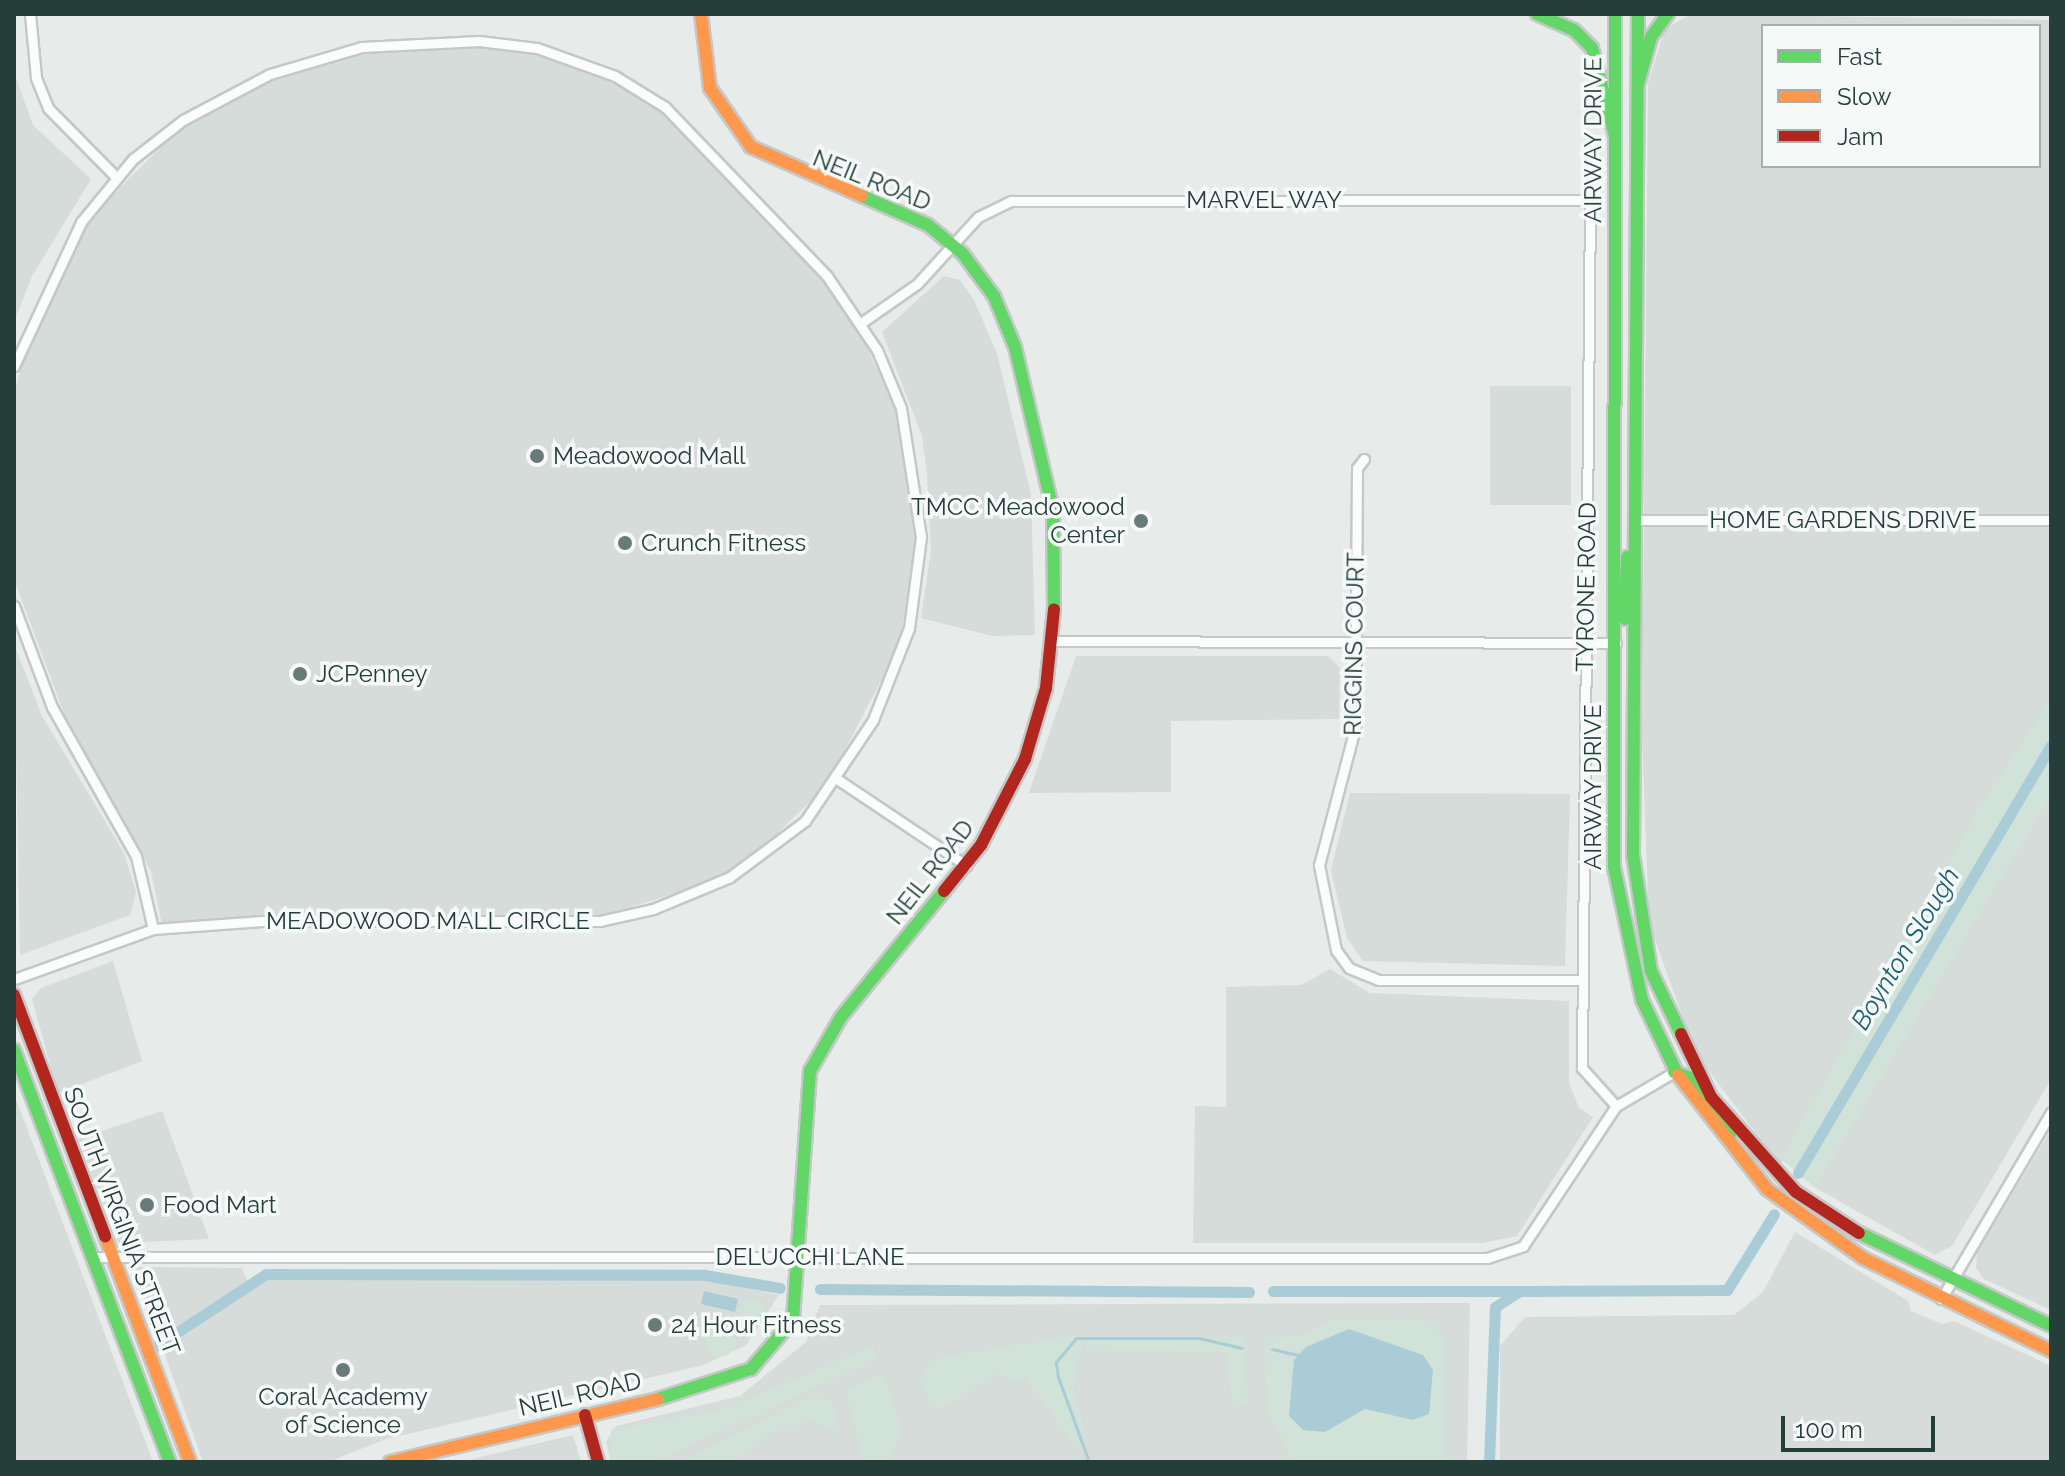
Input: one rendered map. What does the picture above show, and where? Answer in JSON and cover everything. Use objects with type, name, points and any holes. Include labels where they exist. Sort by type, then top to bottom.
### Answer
[{"type":"main road","name":"NEIL ROAD","points":[[390,1462],[585,1415],[751,1369],[793,1320],[801,1257],[801,1125],[810,1071],[841,1017],[967,866],[1033,738],[1053,641],[1053,510],[1015,347],[994,296],[954,245],[904,212],[795,172],[751,147],[710,88],[701,14]]},
{"type":"main road","points":[[1537,14],[1574,30],[1592,48],[1615,136]]},
{"type":"main road","name":"AIRWAY DRIVE","points":[[1615,14],[1616,889],[1642,1000],[1674,1072],[1722,1142],[1789,1208],[1941,1299],[2051,1351]]},
{"type":"main road","name":"AIRWAY DRIVE","points":[[1638,14],[1633,885],[1651,971],[1691,1064],[1749,1148],[1844,1226],[2051,1326]]},
{"type":"main road","points":[[1638,84],[1651,37],[1668,14]]},
{"type":"main road","points":[[1633,766],[1626,654],[1616,643],[1624,632],[1635,520]]},
{"type":"main road","name":"SOUTH VIRGINIA STREET","points":[[14,995],[190,1462]]},
{"type":"main road","name":"SOUTH VIRGINIA STREET","points":[[14,1050],[170,1462]]},
{"type":"main road","points":[[1674,1072],[1688,1077],[1723,1128],[1749,1148]]},
{"type":"main road","points":[[585,1415],[598,1462]]},
{"type":"main road","points":[[163,1442],[164,1462]]},
{"type":"street","points":[[30,14],[36,78],[48,108],[117,178]]},
{"type":"street","name":"MEADOWOOD MALL CIRCLE","points":[[14,366],[64,250],[117,178],[183,120],[298,63],[419,41],[537,48],[617,77],[687,126],[861,323],[910,439],[920,547],[900,659],[837,779],[768,854],[679,900],[630,915],[575,923],[262,921],[153,929],[14,979]]},
{"type":"street","name":"MARVEL WAY","points":[[861,323],[917,284],[988,209],[1011,201],[1590,200]]},
{"type":"street","name":"TYRONE ROAD","points":[[1590,200],[1582,1068],[1616,1106]]},
{"type":"street","name":"RIGGINS COURT","points":[[1364,459],[1357,468],[1352,748],[1319,865],[1342,960],[1379,980],[1583,980]]},
{"type":"street","name":"HOME GARDENS DRIVE","points":[[1635,520],[2051,520]]},
{"type":"street","points":[[14,606],[52,707],[136,856],[153,929]]},
{"type":"street","points":[[1053,641],[1616,643]]},
{"type":"street","points":[[837,779],[967,866]]},
{"type":"street","points":[[1616,1106],[1674,1072]]},
{"type":"street","name":"DELUCCHI LANE","points":[[94,1257],[1487,1258],[1523,1246],[1616,1106]]},
{"type":"street","points":[[1941,1299],[2051,1112]]},
{"type":"shaded area","points":[[1691,14],[2051,20],[2051,717],[1780,1165],[1696,1054],[1649,923],[1642,735],[1648,83],[1665,29]]},
{"type":"shaded area","points":[[447,42],[522,47],[609,76],[691,134],[819,272],[855,323],[901,418],[916,552],[898,648],[826,786],[756,854],[707,883],[603,916],[551,920],[162,924],[151,871],[66,719],[14,579],[14,392],[31,335],[88,220],[177,131],[254,83],[314,62]]},
{"type":"shaded area","points":[[14,72],[33,125],[91,179],[32,276],[14,322]]},
{"type":"shaded area","points":[[944,276],[960,280],[975,302],[997,354],[1031,494],[1035,635],[992,636],[921,618],[931,550],[922,436],[882,332]]},
{"type":"shaded area","points":[[1490,386],[1571,386],[1571,505],[1490,505]]},
{"type":"shaded area","points":[[14,644],[42,716],[124,853],[136,892],[130,915],[20,955]]},
{"type":"shaded area","points":[[1076,656],[1328,656],[1340,668],[1339,719],[1171,721],[1171,792],[1029,793]]},
{"type":"shaded area","points":[[1350,793],[1570,794],[1565,966],[1363,961],[1347,938],[1331,870]]},
{"type":"shaded area","points":[[2051,794],[2051,1079],[1952,1246],[1935,1255],[1814,1187]]},
{"type":"shaded area","points":[[113,961],[142,1061],[58,1093],[32,999],[41,988]]},
{"type":"shaded area","points":[[1330,969],[1370,993],[1569,1001],[1569,1083],[1579,1108],[1593,1117],[1517,1236],[1482,1243],[1193,1243],[1195,1106],[1226,1107],[1226,987],[1301,985]]},
{"type":"shaded area","points":[[14,1094],[140,1427],[153,1462],[14,1462]]},
{"type":"shaded area","points":[[162,1111],[209,1239],[118,1243],[78,1139]]},
{"type":"shaded area","points":[[2051,1130],[2051,1310],[1984,1279],[1976,1268],[1977,1253]]},
{"type":"shaded area","points":[[1795,1232],[1908,1301],[1911,1311],[1942,1324],[1954,1321],[2051,1366],[2051,1462],[1500,1462],[1500,1346],[1525,1317],[1734,1315],[1763,1292]]},
{"type":"shaded area","points":[[134,1267],[242,1268],[251,1291],[267,1278],[707,1280],[779,1295],[746,1345],[704,1365],[386,1439],[328,1462],[203,1462]]},
{"type":"shaded area","points":[[1470,1303],[1467,1462],[611,1462],[606,1442],[616,1426],[740,1396],[806,1342],[820,1305]]},
{"type":"shaded area","points":[[573,1435],[581,1462],[460,1462]]},
{"type":"green space","points":[[2051,699],[2051,794],[1814,1187],[1782,1160],[1789,1145],[1976,814]]},
{"type":"green space","points":[[752,1299],[763,1306],[764,1311],[757,1322],[752,1323],[741,1316],[740,1311],[747,1300]]},
{"type":"green space","points":[[1411,1319],[1434,1323],[1446,1340],[1444,1462],[1294,1462],[1266,1409],[1265,1339],[1300,1336],[1333,1320]],"holes":[[[1349,1329],[1413,1420],[1365,1408],[1325,1432],[1288,1388],[1294,1360],[1271,1347],[1300,1353]]]},
{"type":"green space","points":[[721,1326],[732,1330],[736,1341],[732,1352],[721,1356],[710,1352],[706,1341],[710,1330]]},
{"type":"green space","points":[[1082,1335],[1073,1392],[1088,1442],[1075,1446],[1026,1378],[1018,1382],[996,1373],[942,1408],[931,1404],[920,1379],[931,1359]]},
{"type":"green space","points":[[1086,1335],[1243,1337],[1248,1406],[1232,1401],[1226,1352],[1086,1350]]},
{"type":"green space","points":[[874,1346],[874,1360],[657,1460],[612,1462],[611,1430],[722,1410]]},
{"type":"green space","points":[[883,1373],[900,1425],[897,1444],[885,1462],[863,1462],[846,1392]]},
{"type":"green space","points":[[813,1397],[832,1401],[839,1433],[809,1419],[792,1429],[784,1424],[730,1462],[680,1462]]},
{"type":"water","points":[[704,1291],[738,1299],[735,1312],[701,1304]]},
{"type":"water","points":[[1349,1329],[1423,1355],[1433,1370],[1429,1414],[1413,1420],[1365,1409],[1325,1432],[1303,1430],[1289,1416],[1294,1360],[1306,1347]]},
{"type":"waterway","name":"Boynton Slough","points":[[1798,1173],[2051,746]]},
{"type":"waterway","points":[[1489,1462],[1495,1307],[1520,1291],[1727,1290],[1774,1214]]},
{"type":"waterway","points":[[156,1346],[266,1274],[705,1275],[780,1288]]},
{"type":"waterway","points":[[820,1289],[1249,1292]]},
{"type":"waterway","points":[[1273,1291],[1520,1291]]},
{"type":"waterway","points":[[1089,1462],[1058,1377],[1056,1362],[1076,1338],[1199,1338],[1242,1348]]},
{"type":"waterway","points":[[1272,1349],[1298,1355]]},
{"type":"traffic: fast","points":[[1537,14],[1574,30],[1592,48],[1615,136]]},
{"type":"traffic: fast","points":[[1615,14],[1614,867],[1642,1000],[1678,1075]]},
{"type":"traffic: fast","points":[[1638,14],[1633,855],[1651,971],[1681,1034]]},
{"type":"traffic: fast","points":[[1638,84],[1651,37],[1668,14]]},
{"type":"traffic: fast","points":[[862,196],[928,225],[963,254],[994,296],[1015,347],[1053,510],[1054,609]]},
{"type":"traffic: fast","points":[[1625,619],[1627,557]]},
{"type":"traffic: fast","points":[[658,1399],[751,1369],[793,1320],[810,1071],[841,1017],[944,891]]},
{"type":"traffic: fast","points":[[14,1050],[170,1462]]},
{"type":"traffic: fast","points":[[1674,1072],[1688,1077],[1730,1134]]},
{"type":"traffic: fast","points":[[1859,1233],[2051,1326]]},
{"type":"traffic: slow","points":[[701,14],[710,88],[751,147],[862,196]]},
{"type":"traffic: slow","points":[[1678,1075],[1767,1189],[1863,1258],[2051,1351]]},
{"type":"traffic: slow","points":[[105,1236],[190,1462]]},
{"type":"traffic: slow","points":[[390,1462],[658,1399]]},
{"type":"traffic: jam","points":[[944,891],[981,845],[1025,759],[1046,688],[1054,609]]},
{"type":"traffic: jam","points":[[14,995],[105,1236]]},
{"type":"traffic: jam","points":[[1681,1034],[1711,1097],[1796,1192],[1859,1233]]},
{"type":"traffic: jam","points":[[585,1415],[598,1462]]},
{"type":"place","name":"Meadowood Mall","points":[[537,456]]},
{"type":"place","name":"TMCC Meadowood Center","points":[[1141,521]]},
{"type":"place","name":"Crunch Fitness","points":[[625,543]]},
{"type":"place","name":"JCPenney","points":[[300,674]]},
{"type":"place","name":"Food Mart","points":[[147,1205]]},
{"type":"place","name":"24 Hour Fitness","points":[[655,1325]]},
{"type":"place","name":"Coral Academy of Science","points":[[343,1370]]}]
